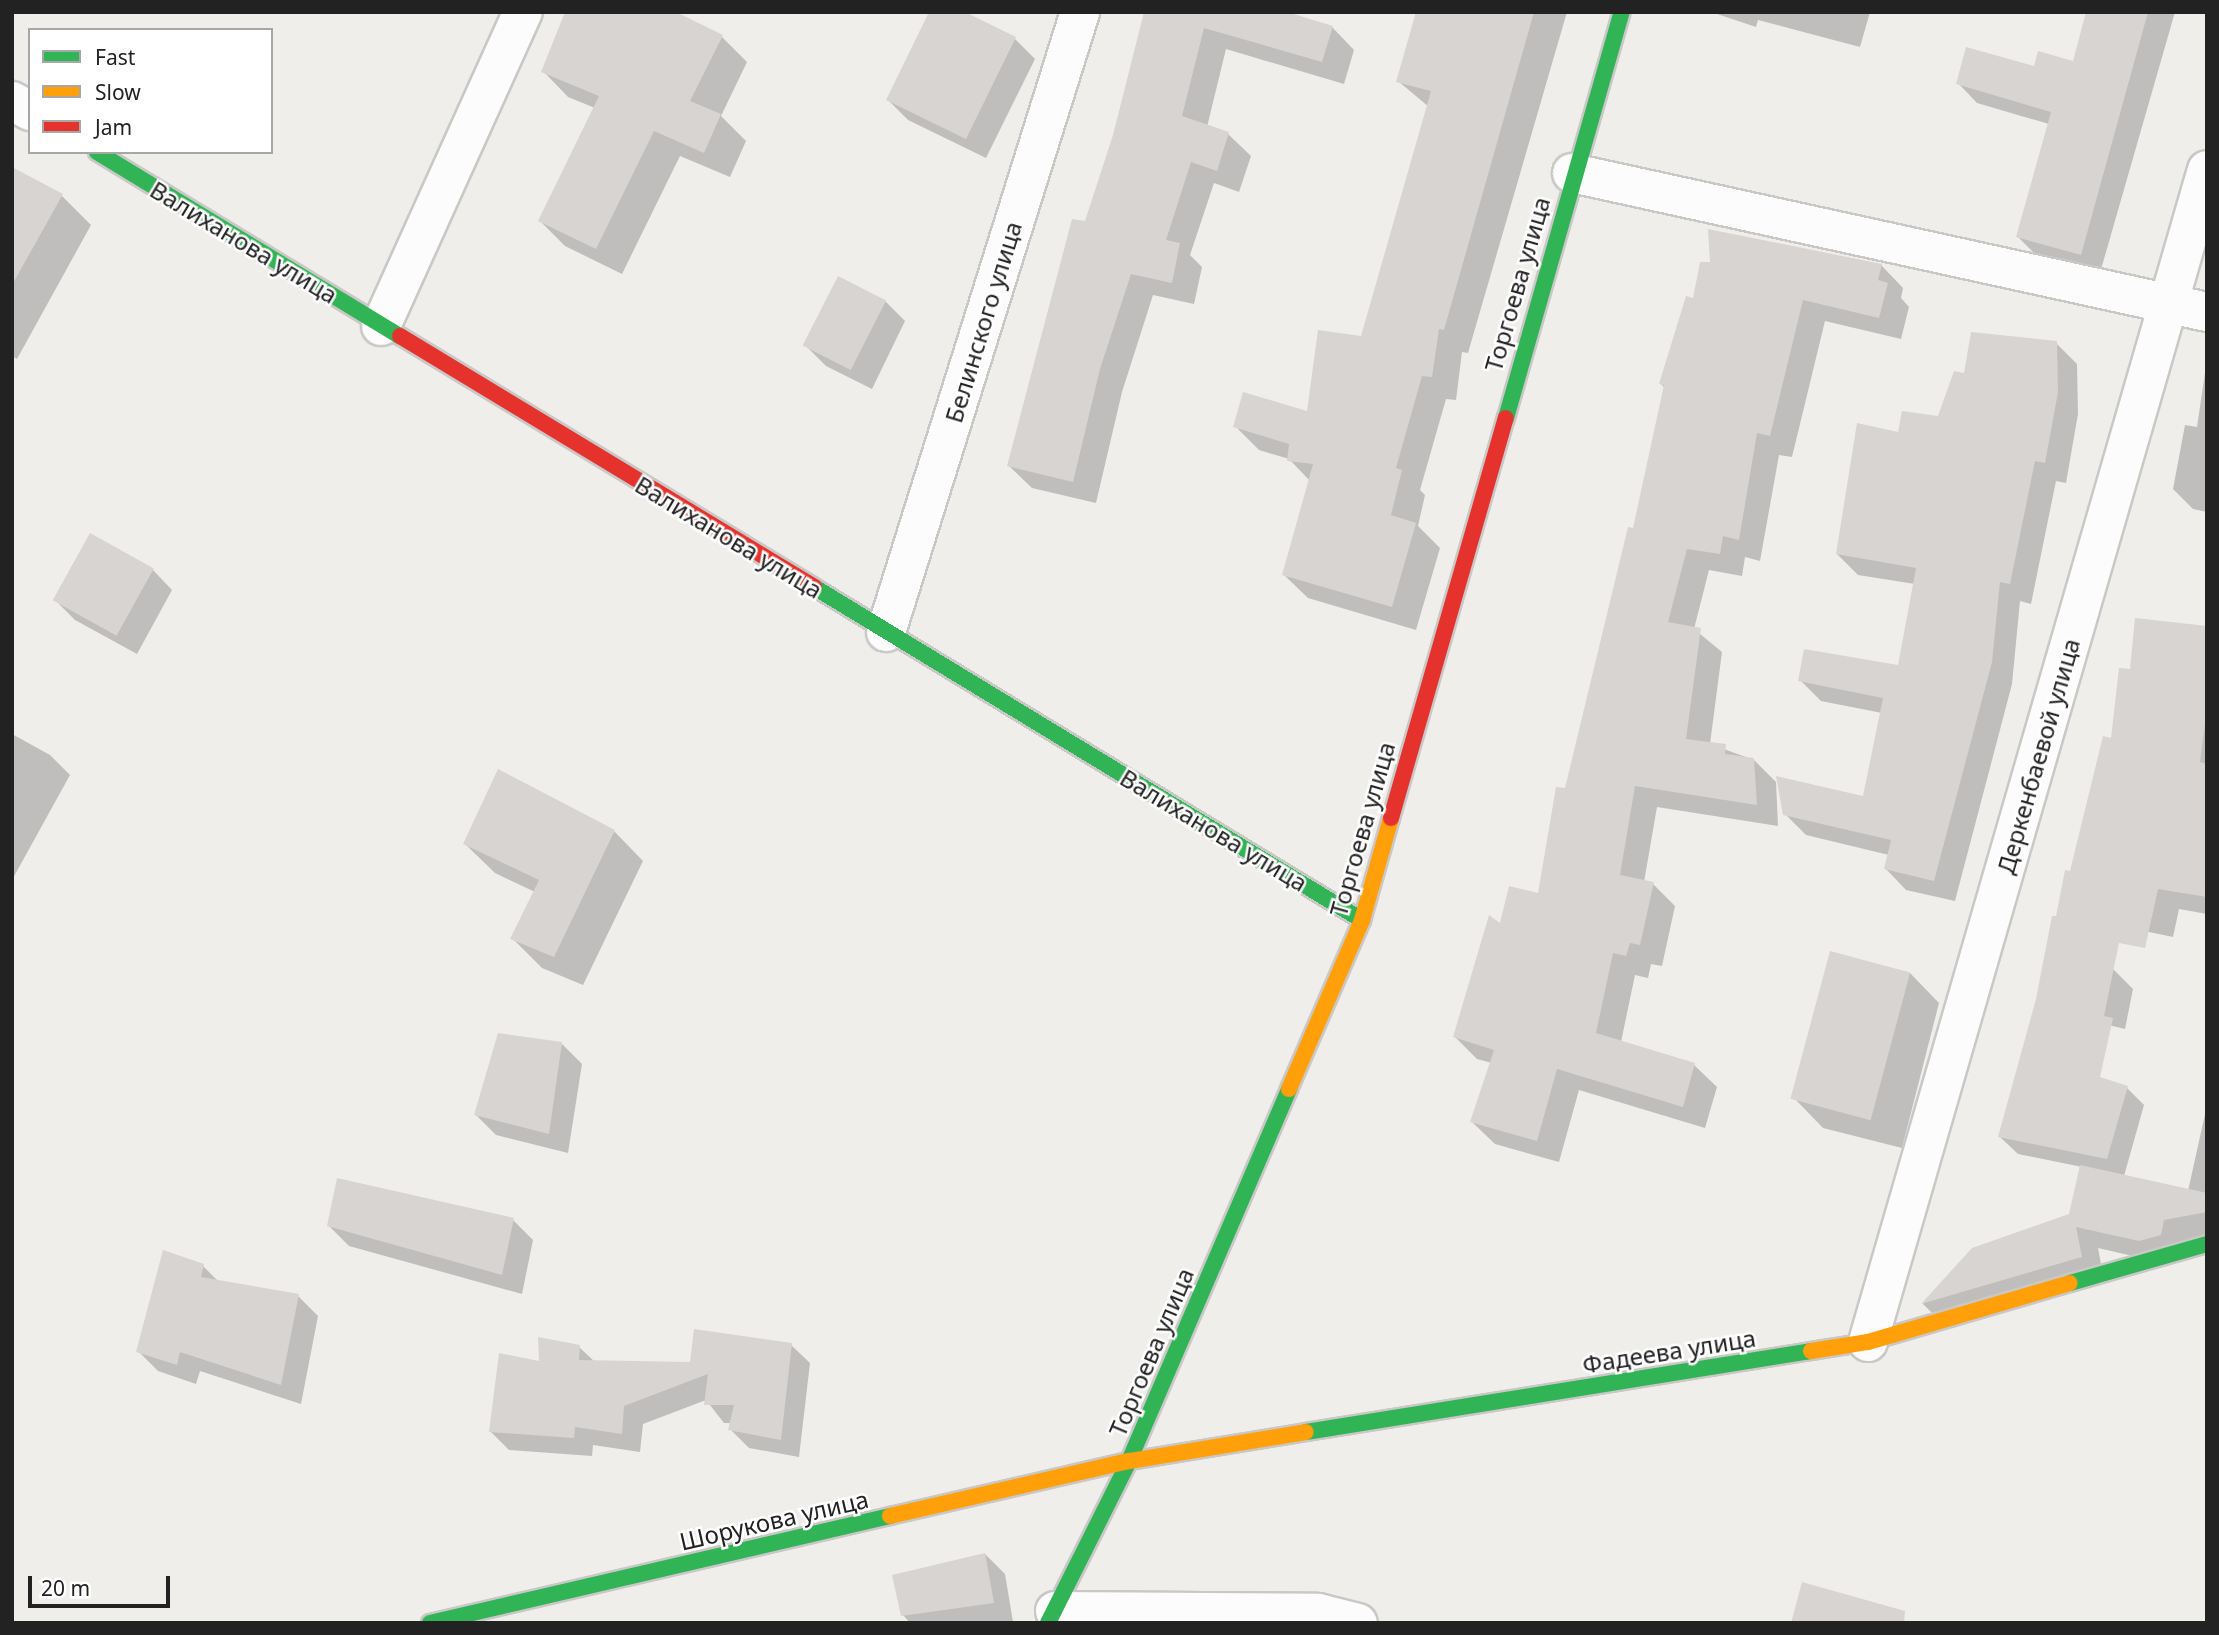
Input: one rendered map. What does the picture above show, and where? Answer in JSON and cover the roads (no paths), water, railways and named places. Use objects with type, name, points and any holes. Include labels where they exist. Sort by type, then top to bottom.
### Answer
[{"type":"street","points":[[381,326],[523,12]]},
{"type":"street","name":"Белинского улица","points":[[886,632],[1080,12]]},
{"type":"street","name":"Торгоева улица","points":[[1051,1617],[1129,1461],[1362,920],[1572,173],[1622,12]]},
{"type":"street","points":[[12,101],[28,110]]},
{"type":"street","name":"Валиханова улица","points":[[100,154],[1362,920]]},
{"type":"street","name":"Деркенбаевой улица","points":[[1868,1342],[2207,170]]},
{"type":"street","points":[[1572,173],[2207,312]]},
{"type":"street","name":"Фадеева улица","points":[[1129,1461],[1868,1342],[2207,1244]]},
{"type":"street","name":"Шорукова улица","points":[[430,1623],[1129,1461]]},
{"type":"street","points":[[1051,1617],[1318,1613],[1358,1623]]}]
